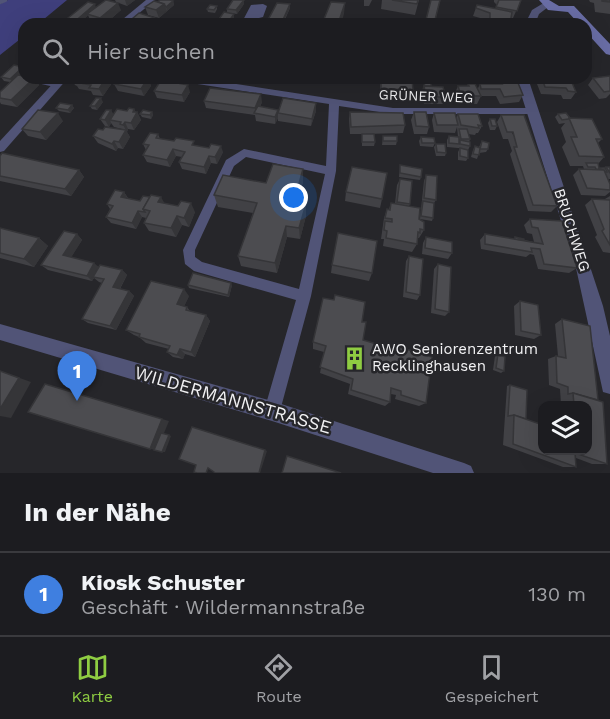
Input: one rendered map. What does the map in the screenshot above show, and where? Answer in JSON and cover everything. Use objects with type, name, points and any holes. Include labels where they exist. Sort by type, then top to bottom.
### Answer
[{"type":"main road","points":[[545,2],[556,9],[570,4],[582,18]]},
{"type":"main road","points":[[592,30],[610,51]]},
{"type":"street","points":[[128,18],[151,0]]},
{"type":"street","points":[[533,18],[535,12],[545,2]]},
{"type":"street","points":[[0,148],[57,84]]},
{"type":"street","name":"GRÜNER WEG","points":[[229,84],[393,111],[532,111]]},
{"type":"street","name":"BRUCHWEG","points":[[524,84],[581,253],[598,313],[610,383]]},
{"type":"street","points":[[272,411],[304,296],[331,171],[334,103]]},
{"type":"street","points":[[304,296],[198,267],[189,260],[189,250],[230,162],[244,153],[331,171]]},
{"type":"street","name":"WILDERMANNSTRASSE","points":[[0,332],[272,411],[464,473]]},
{"type":"lane","points":[[0,2],[4,0]]},
{"type":"shaded area","points":[[8,0],[67,0],[45,18],[18,18],[18,41],[0,55],[0,4]]},
{"type":"building","points":[[106,0],[118,3],[100,18],[87,14]]},
{"type":"building","points":[[160,0],[173,1],[166,7],[158,2]]},
{"type":"building","points":[[233,0],[244,0],[236,10],[227,9]]},
{"type":"building","points":[[392,0],[418,0],[417,4]]},
{"type":"building","points":[[431,0],[440,0],[436,18],[426,18]]},
{"type":"building","points":[[499,0],[521,0],[517,11],[496,7]]},
{"type":"building","points":[[154,1],[164,4],[156,10],[145,7]]},
{"type":"building","points":[[88,2],[95,4],[79,18],[68,18]]},
{"type":"building","points":[[331,2],[345,3],[340,18],[324,18]]},
{"type":"building","points":[[277,3],[290,4],[284,18],[269,18]]},
{"type":"building","points":[[210,5],[217,6],[214,10],[207,9]]},
{"type":"building","points":[[477,5],[512,12],[511,18],[490,18],[490,13],[476,8]]},
{"type":"building","points":[[224,12],[234,14],[231,18],[220,18]]},
{"type":"building","points":[[139,13],[155,18],[133,18]]},
{"type":"building","points":[[14,65],[18,66],[18,72],[10,79],[1,77]]},
{"type":"building","points":[[18,75],[18,84],[28,84],[11,100],[0,98],[0,92]]},
{"type":"building","points":[[610,76],[610,91],[604,92],[593,78]]},
{"type":"building","points":[[86,84],[102,84],[99,89],[89,88],[91,85]]},
{"type":"building","points":[[114,84],[144,84],[141,89]]},
{"type":"building","points":[[158,84],[188,85],[182,95],[154,91]]},
{"type":"building","points":[[381,84],[412,84],[413,90],[381,89]]},
{"type":"building","points":[[468,84],[475,84],[481,96],[461,96],[458,86],[469,86]]},
{"type":"building","points":[[480,84],[518,84],[523,95],[504,97],[500,89],[481,89]]},
{"type":"building","points":[[544,84],[573,84],[576,92],[568,91],[566,88],[545,87]]},
{"type":"building","points":[[424,86],[443,87],[446,97],[426,97]]},
{"type":"building","points":[[210,88],[261,94],[255,108],[204,101]]},
{"type":"building","points":[[96,98],[101,98],[95,106],[90,106]]},
{"type":"building","points":[[283,98],[316,103],[312,119],[278,113]]},
{"type":"building","points":[[60,103],[72,105],[68,110],[56,108]]},
{"type":"building","points":[[258,106],[278,110],[275,117],[254,113]]},
{"type":"building","points":[[129,108],[137,112],[131,123],[125,122],[123,125],[120,124],[121,122],[110,120],[117,109],[127,111]]},
{"type":"building","points":[[38,110],[58,113],[40,132],[22,129]]},
{"type":"building","points":[[106,110],[111,110],[105,120],[100,119]]},
{"type":"building","points":[[143,110],[152,112],[150,115],[140,114]]},
{"type":"building","points":[[350,112],[403,113],[405,125],[351,127]]},
{"type":"building","points":[[414,112],[426,112],[429,127],[416,126]]},
{"type":"building","points":[[434,113],[455,113],[458,125],[437,125]]},
{"type":"building","points":[[566,113],[570,118],[562,120],[558,114]]},
{"type":"building","points":[[458,114],[478,114],[482,126],[478,125],[479,128],[461,125]]},
{"type":"building","points":[[501,115],[524,115],[557,206],[533,205],[514,147],[517,147],[513,132],[507,132]]},
{"type":"building","points":[[569,118],[592,119],[602,139],[596,139],[604,157],[579,156],[571,137],[577,137]]},
{"type":"building","points":[[490,119],[495,119],[497,126],[492,126]]},
{"type":"building","points":[[105,127],[126,130],[119,142],[114,141],[112,144],[93,136],[98,129],[103,130]]},
{"type":"building","points":[[459,129],[467,129],[470,139],[461,139]]},
{"type":"building","points":[[150,133],[158,134],[156,138],[194,141],[192,145],[209,148],[211,144],[221,146],[215,157],[209,156],[204,167],[179,162],[185,152],[173,149],[167,160],[143,155],[149,145],[143,144]]},
{"type":"building","points":[[362,134],[374,134],[375,142],[362,142]]},
{"type":"building","points":[[383,136],[397,136],[397,141],[383,141]]},
{"type":"building","points":[[449,136],[459,137],[459,144],[449,143]]},
{"type":"building","points":[[421,137],[434,138],[435,143],[422,143]]},
{"type":"building","points":[[460,140],[470,142],[470,146],[460,144]]},
{"type":"building","points":[[482,141],[489,143],[488,149],[480,149]]},
{"type":"building","points":[[436,144],[445,144],[446,153],[437,152]]},
{"type":"building","points":[[475,146],[480,148],[479,155],[473,154]]},
{"type":"building","points":[[460,148],[468,150],[468,158],[460,156]]},
{"type":"building","points":[[2,153],[79,170],[65,189],[0,176]]},
{"type":"building","points":[[586,163],[598,163],[599,168],[605,168],[607,172],[588,167]]},
{"type":"building","points":[[273,164],[303,169],[294,202],[306,204],[299,228],[286,226],[275,263],[238,256],[257,203],[214,195],[223,175],[266,183]]},
{"type":"building","points":[[400,165],[422,169],[421,177],[400,173]]},
{"type":"building","points":[[352,167],[387,173],[382,199],[346,192]]},
{"type":"building","points":[[579,169],[604,170],[610,190],[587,188]]},
{"type":"building","points":[[426,175],[437,176],[436,200],[424,198]]},
{"type":"building","points":[[400,179],[412,181],[410,204],[397,202]]},
{"type":"building","points":[[115,190],[124,192],[121,197],[140,201],[143,196],[150,197],[143,209],[145,212],[138,211],[132,223],[106,217],[113,206],[107,204]]},
{"type":"building","points":[[151,195],[161,197],[158,202],[178,206],[181,201],[191,203],[184,218],[177,216],[171,228],[144,223],[150,211],[143,209]]},
{"type":"building","points":[[592,199],[610,200],[610,245],[602,231],[604,229]]},
{"type":"building","points":[[423,201],[434,203],[433,218],[421,216]]},
{"type":"building","points":[[391,203],[420,208],[419,219],[424,222],[424,230],[420,229],[420,233],[418,232],[417,244],[386,238],[385,221],[392,222],[392,219],[385,218]]},
{"type":"building","points":[[530,219],[562,221],[577,268],[544,264],[540,249],[531,248],[532,252],[485,244],[485,234],[543,244],[538,228],[532,227]]},
{"type":"building","points":[[0,228],[39,238],[24,259],[0,253]]},
{"type":"building","points":[[64,231],[77,234],[63,255],[94,263],[87,276],[41,265]]},
{"type":"building","points":[[338,233],[377,241],[372,273],[332,265]]},
{"type":"building","points":[[426,237],[452,242],[452,253],[425,248]]},
{"type":"building","points":[[409,256],[423,259],[420,295],[406,292]]},
{"type":"building","points":[[438,264],[451,267],[449,312],[435,309]]},
{"type":"building","points":[[100,265],[122,270],[113,287],[129,291],[110,326],[82,319],[104,279],[93,277]]},
{"type":"building","points":[[193,273],[231,283],[228,295],[188,285]]},
{"type":"building","points":[[151,281],[184,289],[177,304],[187,307],[186,310],[206,315],[191,352],[180,349],[177,355],[167,352],[170,346],[139,337],[140,334],[126,330]]},
{"type":"building","name":"AWO Seniorenzentrum Recklinghausen","points":[[335,295],[365,302],[362,322],[366,322],[363,340],[380,345],[379,349],[398,354],[399,347],[432,357],[426,403],[401,395],[401,391],[391,388],[390,402],[351,390],[353,379],[320,367],[326,346],[313,342],[323,298],[334,300]]},
{"type":"building","points":[[520,301],[538,305],[541,335],[521,331]]},
{"type":"building","points":[[562,319],[590,326],[598,400],[573,393],[568,394],[568,387],[557,383],[556,356],[566,358]]},
{"type":"building","points":[[498,354],[505,357],[504,371],[496,368]]},
{"type":"building","points":[[0,371],[19,378],[0,409]]},
{"type":"building","points":[[45,384],[162,419],[150,449],[28,412]]},
{"type":"building","points":[[510,385],[527,390],[526,419],[514,415],[508,416]]},
{"type":"building","points":[[573,393],[603,402],[607,464],[581,455],[592,455],[592,401],[574,401]]},
{"type":"building","points":[[514,415],[538,423],[538,453],[513,444]]},
{"type":"building","points":[[192,427],[265,450],[259,473],[215,473],[208,468],[206,473],[194,472],[196,465],[179,459]]},
{"type":"building","points":[[161,433],[169,435],[162,452],[154,450]]},
{"type":"building","points":[[543,455],[575,455],[576,467]]},
{"type":"building","points":[[287,456],[341,473],[282,473]]},
{"type":"place","name":"AWO Seniorenzentrum Recklinghausen","points":[[354,358]]},
{"type":"place","name":"Kiosk Schuster","points":[[77,401]]}]
